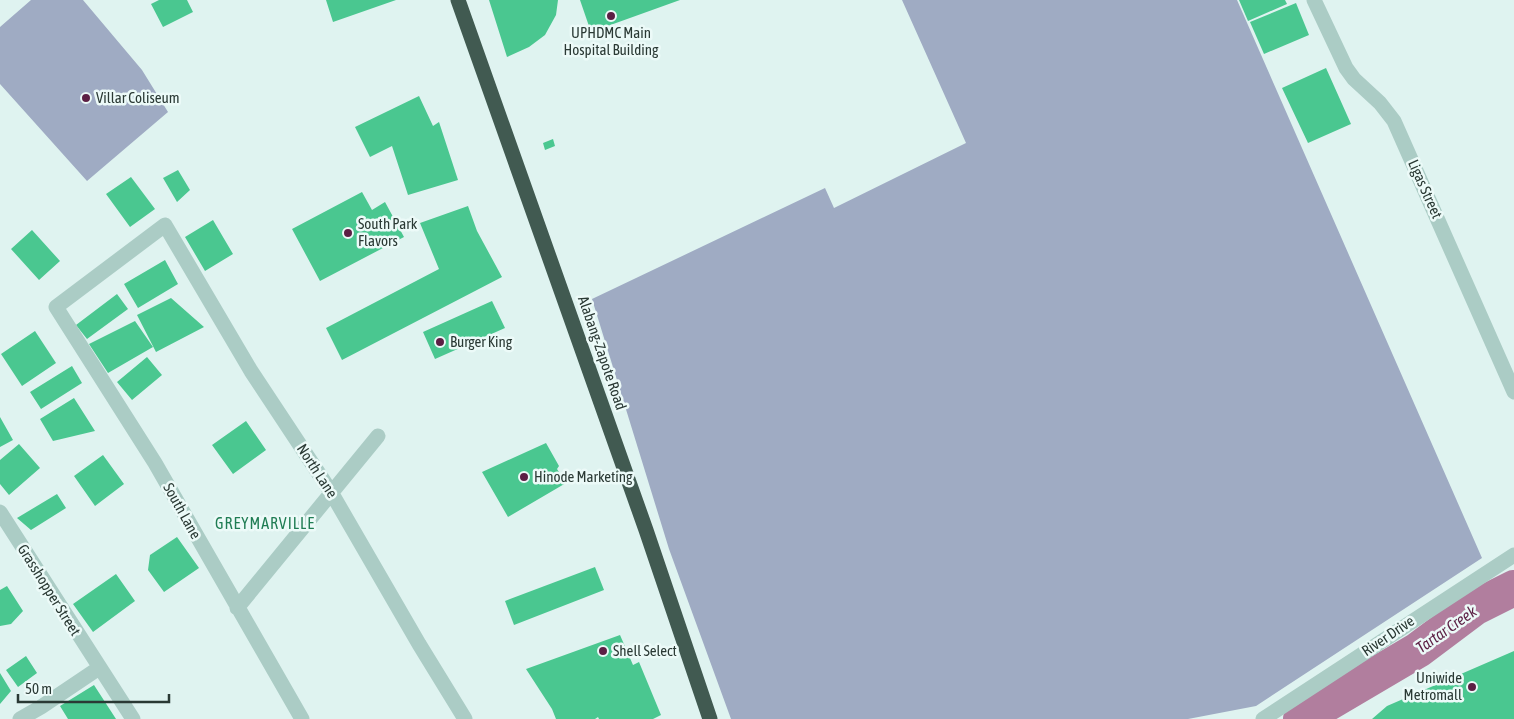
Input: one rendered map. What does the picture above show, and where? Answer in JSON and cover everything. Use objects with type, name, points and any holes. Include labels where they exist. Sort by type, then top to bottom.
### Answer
[{"type":"highway","name":"Alabang-Zapote Road","points":[[458,0],[633,493],[710,719]]},
{"type":"street","name":"Ligas Street","points":[[1314,0],[1346,68],[1354,79],[1380,103],[1394,121],[1514,392]]},
{"type":"street","name":"South Lane","points":[[165,225],[56,308],[155,463],[302,719]]},
{"type":"street","name":"North Lane","points":[[165,225],[251,371],[331,492],[465,719]]},
{"type":"street","points":[[237,608],[378,436]]},
{"type":"street","name":"Grasshopper Street","points":[[0,512],[133,719]]},
{"type":"street","name":"River Drive","points":[[1263,719],[1514,555]]},
{"type":"street","points":[[20,719],[99,668]]},
{"type":"shaded area","name":"Villar Coliseum","points":[[31,0],[83,0],[142,70],[168,112],[87,181],[0,84],[0,27]]},
{"type":"shaded area","points":[[902,0],[1237,0],[1482,558],[1256,706],[1188,719],[731,719],[669,549],[592,299],[825,188],[834,208],[966,143]]},
{"type":"building","points":[[159,0],[187,0],[193,12],[163,27],[151,4]]},
{"type":"building","points":[[326,0],[396,0],[333,22]]},
{"type":"building","points":[[489,0],[558,0],[556,15],[545,35],[529,47],[507,57]]},
{"type":"building","name":"UPHDMC Main Hospital Building","points":[[580,0],[680,0],[591,32]]},
{"type":"building","points":[[1239,0],[1285,0],[1287,4],[1248,21]]},
{"type":"building","points":[[1296,3],[1309,35],[1264,54],[1250,22]]},
{"type":"building","points":[[1326,68],[1351,124],[1308,143],[1282,88]]},
{"type":"building","points":[[419,96],[433,126],[439,122],[458,180],[408,195],[392,146],[370,157],[355,127]]},
{"type":"building","points":[[553,139],[555,146],[545,150],[543,143]]},
{"type":"building","points":[[178,170],[190,190],[177,202],[163,178]]},
{"type":"building","points":[[131,177],[155,209],[130,227],[106,194]]},
{"type":"building","name":"South Park Flavors","points":[[362,192],[372,210],[385,202],[404,237],[320,281],[292,229]]},
{"type":"building","points":[[468,206],[477,231],[502,277],[342,360],[326,328],[439,269],[420,223]]},
{"type":"building","points":[[213,220],[233,254],[205,271],[185,237]]},
{"type":"building","points":[[32,230],[60,261],[39,280],[11,249]]},
{"type":"building","points":[[165,260],[178,284],[138,308],[124,284]]},
{"type":"building","points":[[117,294],[128,309],[87,339],[76,325]]},
{"type":"building","points":[[171,298],[204,327],[156,352],[137,315]]},
{"type":"building","points":[[492,301],[505,328],[435,359],[423,332]]},
{"type":"building","points":[[135,321],[153,347],[108,373],[89,344]]},
{"type":"building","points":[[35,331],[56,363],[22,386],[1,354]]},
{"type":"building","points":[[147,357],[162,375],[132,400],[117,382]]},
{"type":"building","points":[[72,366],[82,383],[41,409],[30,392]]},
{"type":"building","points":[[74,398],[95,431],[53,441],[40,419]]},
{"type":"building","points":[[0,417],[13,440],[0,447]]},
{"type":"building","points":[[246,421],[266,450],[233,474],[212,445]]},
{"type":"building","name":"Hinode Marketing","points":[[546,443],[559,466],[557,469],[566,483],[508,517],[482,472]]},
{"type":"building","points":[[19,444],[40,468],[9,495],[0,484],[0,460]]},
{"type":"building","points":[[103,455],[124,484],[95,506],[74,476]]},
{"type":"building","points":[[57,494],[66,508],[31,530],[17,518]]},
{"type":"building","points":[[177,537],[199,568],[164,592],[148,570],[150,555]]},
{"type":"building","points":[[595,567],[604,590],[514,625],[505,601]]},
{"type":"building","points":[[116,574],[135,601],[93,632],[73,604]]},
{"type":"building","points":[[7,586],[23,611],[11,624],[0,626],[0,590]]},
{"type":"building","points":[[620,635],[633,665],[639,662],[661,715],[653,719],[599,719],[598,717],[595,719],[556,719],[552,709],[526,669]]},
{"type":"building","name":"Uniwide Metromall","points":[[1514,651],[1514,719],[1372,719],[1387,706]]},
{"type":"building","points":[[26,656],[37,673],[18,687],[6,670]]},
{"type":"building","points":[[0,673],[11,691],[0,704]]},
{"type":"building","points":[[94,685],[116,719],[68,719],[60,706]]},
{"type":"waterway","name":"Tartar Creek","points":[[1301,719],[1418,650],[1474,608],[1514,588]]},
{"type":"place","name":"UPHDMC Main Hospital Building","points":[[611,16]]},
{"type":"place","name":"Villar Coliseum","points":[[86,98]]},
{"type":"place","name":"South Park Flavors","points":[[348,233]]},
{"type":"place","name":"Burger King","points":[[440,342]]},
{"type":"place","name":"Hinode Marketing","points":[[524,477]]},
{"type":"place","name":"Shell Select","points":[[603,651]]},
{"type":"place","name":"Uniwide Metromall","points":[[1472,687]]},
{"type":"district","name":"GREYMARVILLE","points":[[265,523]]}]
